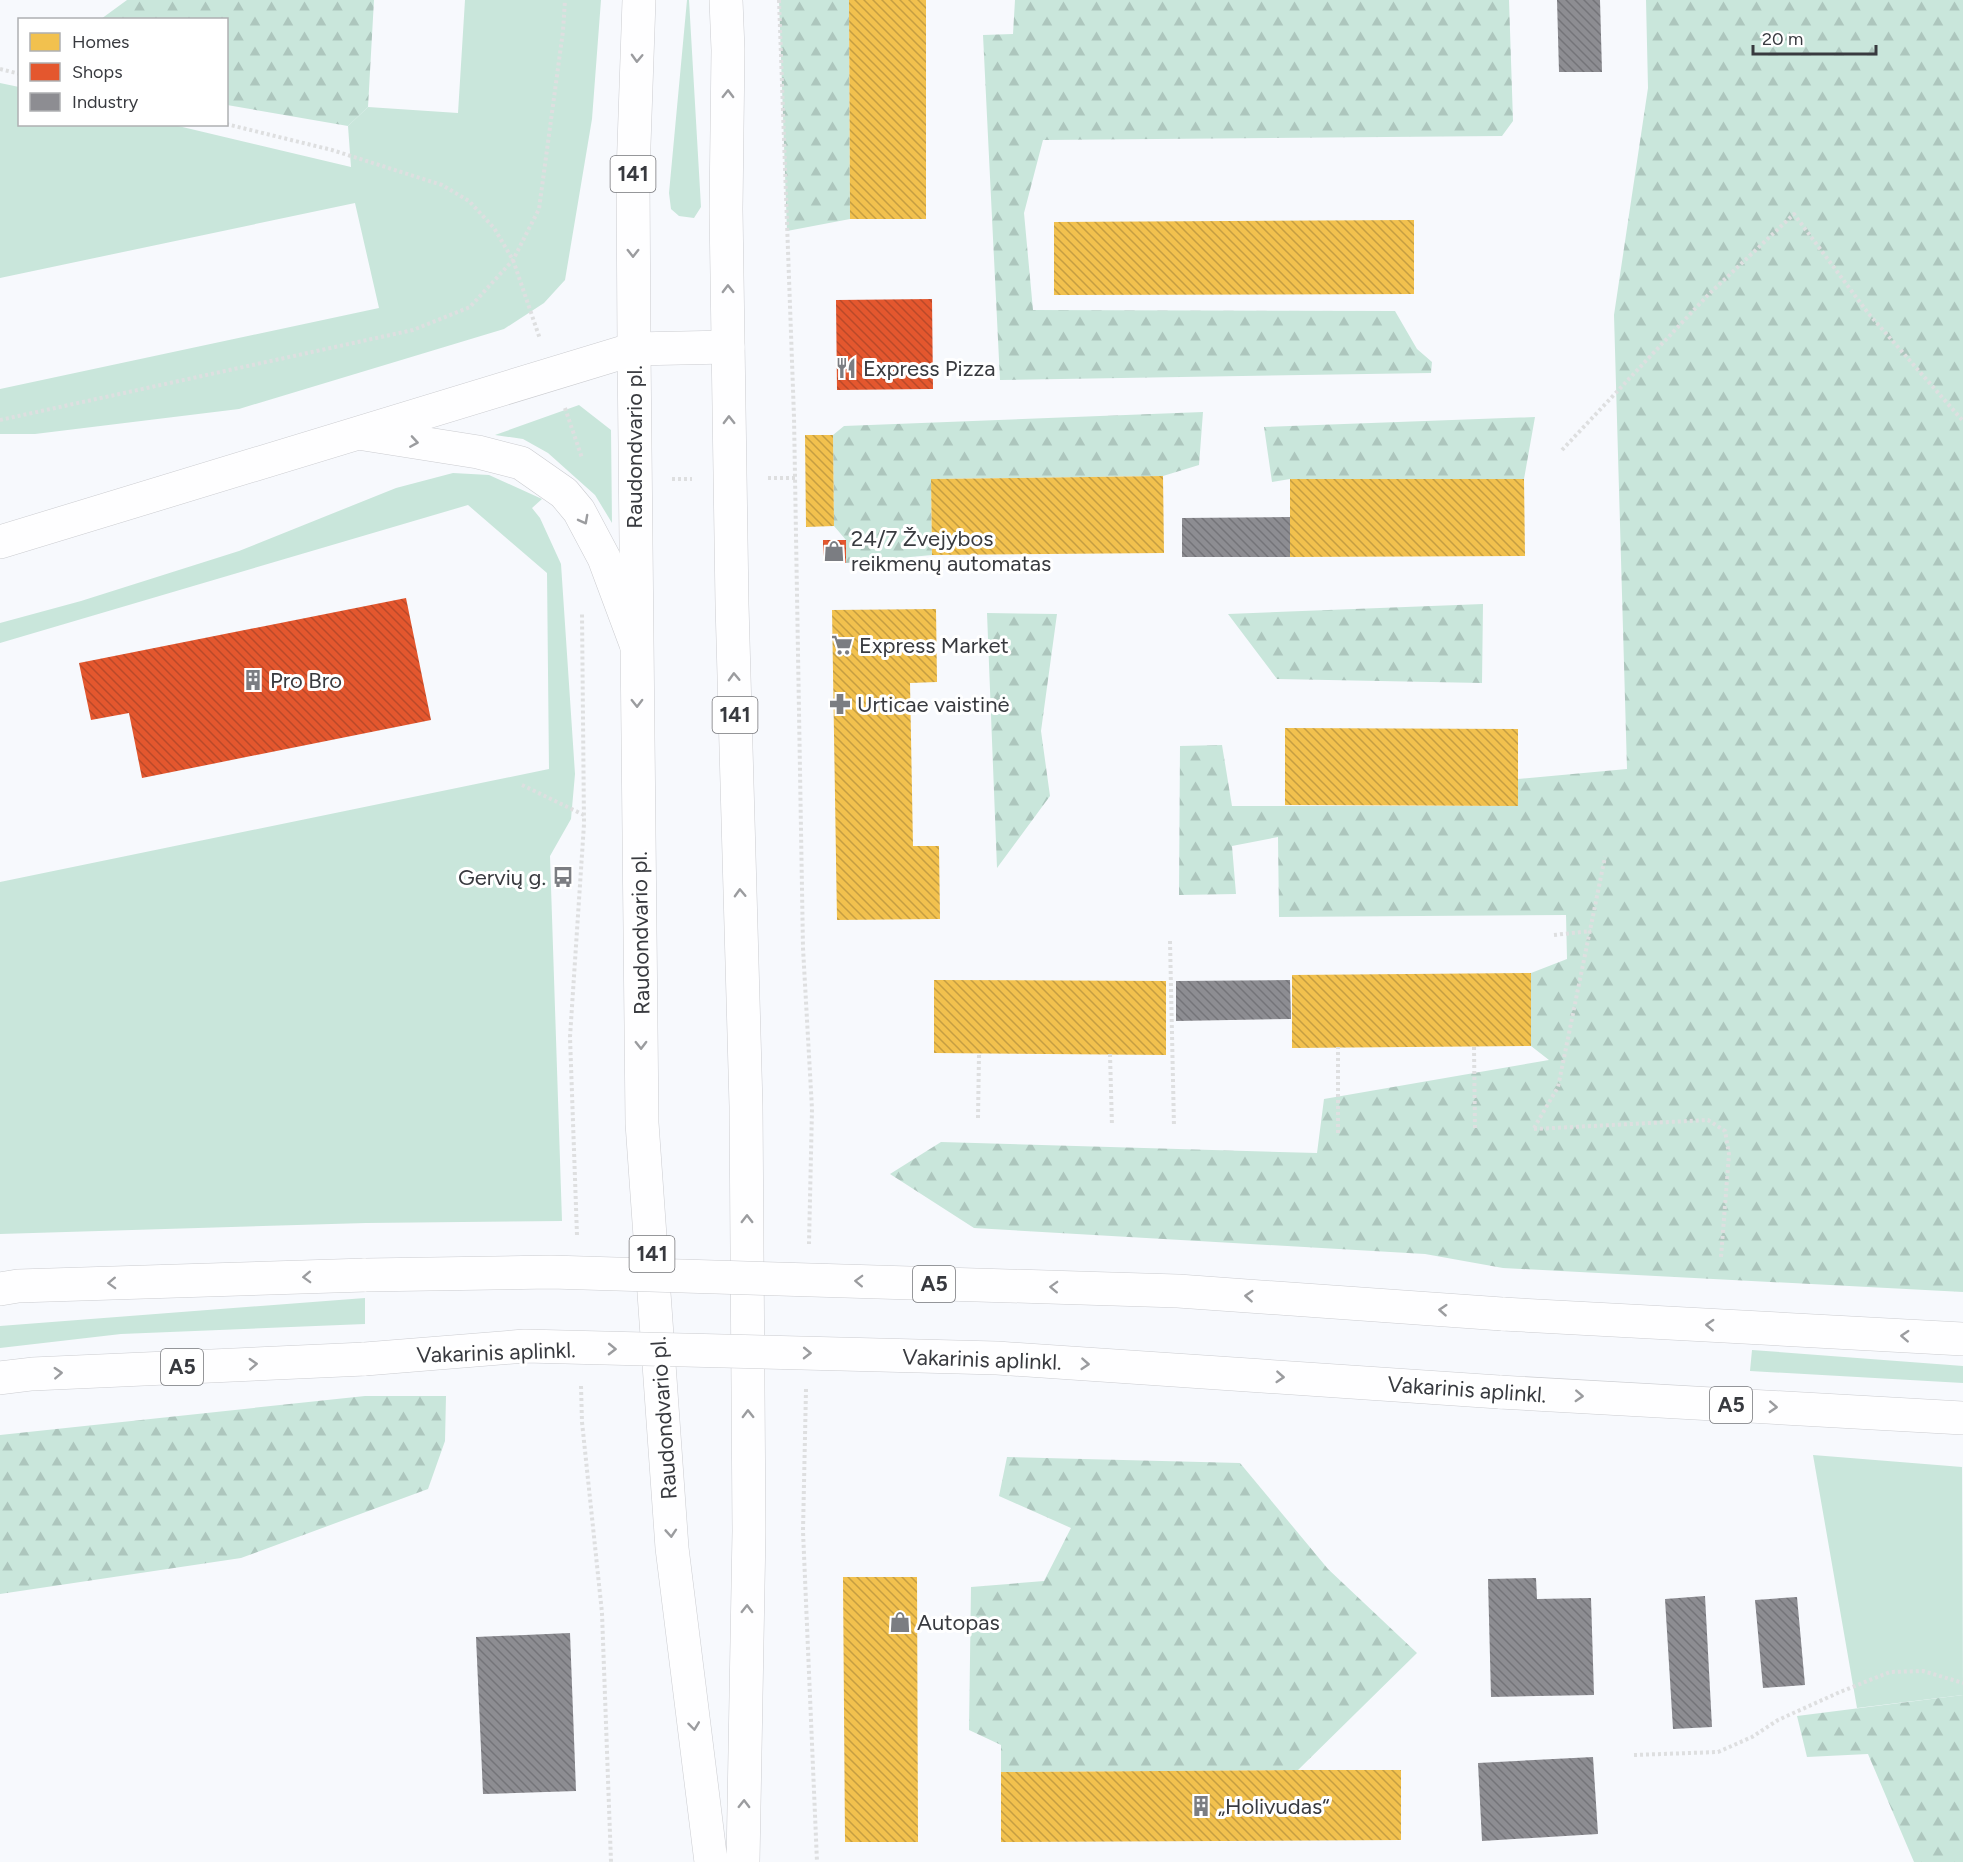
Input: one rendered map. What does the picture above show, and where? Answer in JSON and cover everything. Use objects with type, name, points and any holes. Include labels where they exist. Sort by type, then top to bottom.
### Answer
[{"type":"main road","name":"Raudondvario pl.","points":[[639,0],[633,174],[642,1123],[672,1548],[711,1862]]},
{"type":"main road","points":[[0,542],[634,349],[729,347],[726,0]]},
{"type":"main road","name":"141","points":[[729,347],[733,640],[747,1117],[749,1531],[742,1862]]},
{"type":"main road","points":[[357,433],[478,452],[520,463],[564,493],[579,511],[604,558],[636,644]]},
{"type":"main road","name":"A5","points":[[6,1287],[366,1275],[551,1272],[1178,1291],[1502,1314],[1963,1339]]},
{"type":"main road","name":"Vakarinis aplinkl.","points":[[0,1378],[32,1374],[365,1359],[525,1347],[997,1358],[1499,1392],[1963,1418]]},
{"type":"path","points":[[0,420],[413,330],[470,306],[513,260],[539,209],[563,31],[565,0]]},
{"type":"path","points":[[779,0],[794,417],[804,948],[812,1109],[809,1250]]},
{"type":"path","points":[[0,69],[18,74]]},
{"type":"path","points":[[228,124],[332,150],[442,185],[469,201],[495,228],[513,260]]},
{"type":"path","points":[[1562,450],[1708,295],[1794,214],[1868,313],[1963,421]]},
{"type":"path","points":[[577,1244],[570,1037],[584,815],[582,616],[580,606]]},
{"type":"path","points":[[522,785],[584,815]]},
{"type":"path","points":[[1605,857],[1558,1087],[1534,1129],[1708,1120],[1725,1131],[1729,1154],[1721,1257]]},
{"type":"path","points":[[1554,935],[1591,931]]},
{"type":"path","points":[[1170,942],[1174,1127]]},
{"type":"path","points":[[1338,1047],[1338,1133]]},
{"type":"path","points":[[1474,1047],[1475,1131]]},
{"type":"path","points":[[978,1118],[979,1054]]},
{"type":"path","points":[[1110,1054],[1112,1126]]},
{"type":"path","points":[[581,1374],[582,1422],[602,1613],[611,1862]]},
{"type":"path","points":[[806,1379],[803,1531],[817,1862]]},
{"type":"path","points":[[1634,1755],[1718,1752],[1752,1737],[1778,1720],[1890,1672],[1923,1671],[1963,1683]]},
{"type":"green space","points":[[127,0],[374,0],[368,107],[348,126],[228,105],[228,18],[102,18]]},
{"type":"green space","points":[[465,0],[601,0],[592,119],[565,280],[544,303],[504,329],[239,409],[35,434],[0,434],[0,389],[379,308],[355,203],[0,278],[0,83],[18,87],[18,126],[178,126],[351,167],[348,126],[368,107],[458,113]]},
{"type":"green space","points":[[687,0],[689,0],[701,207],[694,218],[679,216],[671,209],[669,193]]},
{"type":"green space","points":[[779,0],[849,0],[850,219],[787,231]]},
{"type":"green space","points":[[1015,0],[1509,0],[1513,121],[1502,136],[1043,140],[1024,213],[1033,310],[1395,311],[1417,349],[1432,362],[1431,373],[1000,380],[983,35],[1013,34]]},
{"type":"green space","points":[[1646,0],[1963,0],[1963,1292],[1503,1268],[1425,1254],[974,1228],[890,1174],[941,1142],[1317,1153],[1324,1099],[1549,1060],[1531,1046],[1531,973],[1567,959],[1566,915],[1279,917],[1278,837],[1232,846],[1236,894],[1179,895],[1180,746],[1222,745],[1232,806],[1518,806],[1518,779],[1627,769],[1614,315],[1648,88]]},
{"type":"green space","points":[[579,405],[611,430],[612,523],[595,495],[548,453],[523,439],[495,435]]},
{"type":"green space","points":[[1203,412],[1199,465],[1163,476],[931,479],[932,555],[846,563],[846,540],[834,526],[833,435],[844,426]]},
{"type":"green space","points":[[1535,417],[1524,479],[1290,479],[1272,482],[1264,427]]},
{"type":"green space","points":[[453,473],[489,475],[542,499],[532,508],[540,518],[561,564],[575,774],[571,819],[550,856],[562,1221],[366,1223],[0,1234],[0,882],[549,769],[547,573],[468,505],[0,643],[0,623],[81,601],[239,551],[396,488]]},
{"type":"green space","points":[[1483,604],[1482,683],[1277,679],[1228,614]]},
{"type":"green space","points":[[987,613],[1057,614],[1041,731],[1050,796],[997,868]]},
{"type":"green space","points":[[365,1298],[365,1324],[121,1334],[0,1348],[0,1326]]},
{"type":"green space","points":[[1752,1350],[1963,1366],[1963,1383],[1750,1371]]},
{"type":"green space","points":[[365,1396],[446,1396],[445,1441],[428,1489],[241,1558],[0,1594],[0,1435]]},
{"type":"green space","points":[[1813,1455],[1962,1467],[1963,1695],[1857,1708]]},
{"type":"green space","points":[[1007,1457],[1240,1463],[1328,1569],[1417,1653],[1298,1770],[1001,1772],[1001,1745],[969,1730],[971,1587],[1044,1581],[1071,1528],[999,1496]]},
{"type":"green space","points":[[1963,1695],[1963,1862],[1914,1862],[1868,1754],[1807,1757],[1797,1716]]},
{"type":"building: Homes","points":[[849,0],[926,0],[926,219],[850,219]]},
{"type":"building: Homes","points":[[1414,220],[1414,294],[1054,295],[1054,222]]},
{"type":"building: Homes","points":[[805,435],[833,435],[834,526],[806,527]]},
{"type":"building: Homes","points":[[1163,476],[1164,553],[932,555],[931,479]]},
{"type":"building: Homes","points":[[1290,479],[1524,479],[1525,556],[1290,557]]},
{"type":"building: Homes","points":[[936,609],[937,682],[910,683],[913,846],[939,846],[940,919],[837,920],[832,610]]},
{"type":"building: Homes","points":[[1285,728],[1518,729],[1518,806],[1285,805]]},
{"type":"building: Homes","points":[[1531,973],[1531,1046],[1292,1048],[1292,975]]},
{"type":"building: Homes","points":[[934,980],[1166,981],[1166,1055],[934,1053]]},
{"type":"building: Homes","points":[[843,1577],[917,1577],[918,1842],[845,1842]]},
{"type":"building: Homes","name":"„Holivudas“","points":[[1401,1770],[1401,1840],[1001,1842],[1001,1772]]},
{"type":"building: Shops","points":[[932,299],[933,389],[837,390],[836,300]]},
{"type":"building: Shops","name":"24/7 Žvejybos reikmenų automatas","points":[[823,540],[846,540],[846,563],[823,563]]},
{"type":"building: Shops","name":"Pro Bro","points":[[406,598],[431,720],[142,778],[129,713],[91,720],[79,663]]},
{"type":"building: Industry","points":[[1557,0],[1600,0],[1602,72],[1559,72]]},
{"type":"building: Industry","points":[[1290,517],[1290,557],[1182,557],[1182,518]]},
{"type":"building: Industry","points":[[1290,980],[1291,1019],[1176,1021],[1176,981]]},
{"type":"building: Industry","points":[[1536,1578],[1537,1599],[1591,1598],[1594,1695],[1491,1697],[1488,1579]]},
{"type":"building: Industry","points":[[1705,1596],[1712,1727],[1673,1729],[1665,1599]]},
{"type":"building: Industry","points":[[1797,1597],[1805,1685],[1763,1688],[1755,1600]]},
{"type":"building: Industry","points":[[570,1633],[576,1791],[483,1794],[476,1637]]},
{"type":"building: Industry","points":[[1593,1757],[1598,1834],[1482,1841],[1478,1763]]},
{"type":"place","name":"Express Pizza","points":[[846,368]]},
{"type":"place","name":"24/7 Žvejybos reikmenų automatas","points":[[834,551]]},
{"type":"place","name":"Express Market","points":[[842,645]]},
{"type":"place","name":"Pro Bro","points":[[253,680]]},
{"type":"place","name":"Urticae vaistinė","points":[[840,704]]},
{"type":"place","name":"Gervių g.","points":[[563,877]]},
{"type":"place","name":"Autopas","points":[[900,1622]]},
{"type":"place","name":"„Holivudas“","points":[[1201,1806]]}]
